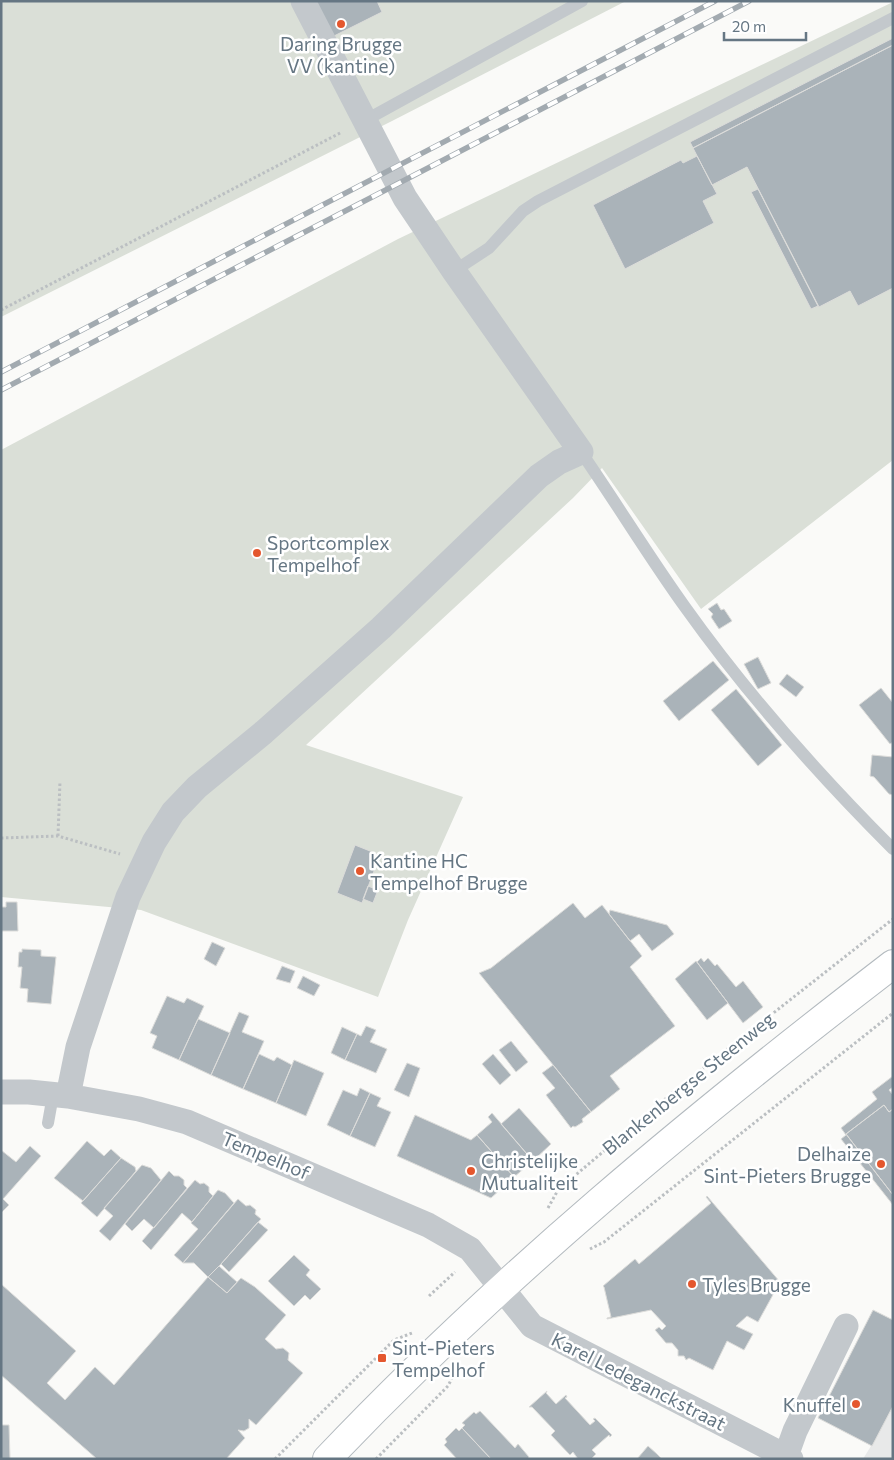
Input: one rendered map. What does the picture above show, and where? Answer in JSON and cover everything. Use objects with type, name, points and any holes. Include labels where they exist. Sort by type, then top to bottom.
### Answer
[{"type":"main road","name":"Blankenbergse Steenweg","points":[[326,1459],[375,1408],[549,1244],[706,1112],[893,964]]},
{"type":"street","points":[[60,1095],[128,897],[154,842],[173,812],[197,787],[264,732],[381,628],[539,476],[559,462],[582,452],[454,271],[405,198],[302,1]]},
{"type":"street","name":"Tempelhof","points":[[1,1092],[60,1095],[139,1109],[187,1122],[238,1142],[428,1225],[470,1249],[501,1288]]},
{"type":"street","name":"Karel Ledeganckstraat","points":[[501,1288],[532,1326],[788,1457]]},
{"type":"street","points":[[788,1457],[795,1431],[846,1326]]},
{"type":"lane","points":[[364,121],[582,1]]},
{"type":"lane","points":[[454,271],[490,248],[523,211],[538,201],[893,18]]},
{"type":"lane","points":[[582,452],[685,607],[752,695],[837,793],[893,849]]},
{"type":"lane","points":[[48,1122],[60,1095]]},
{"type":"path","points":[[1,310],[364,121]]},
{"type":"path","points":[[58,836],[60,781]]},
{"type":"path","points":[[1,838],[58,836],[126,856],[140,869]]},
{"type":"path","name":"Blankenbergse Steenweg","points":[[547,1210],[558,1190],[683,1084],[893,919]]},
{"type":"path","points":[[587,1250],[604,1242],[893,1013]]},
{"type":"path","points":[[429,1296],[461,1266]]},
{"type":"path","points":[[275,1459],[394,1340],[417,1330]]},
{"type":"path","points":[[376,1459],[448,1386],[454,1372]]},
{"type":"shaded area","points":[[1,1],[626,1],[392,121],[1,317]]},
{"type":"shaded area","name":"Sportcomplex Tempelhof","points":[[893,2],[893,460],[701,609],[602,468],[573,498],[306,745],[463,797],[408,920],[378,997],[141,910],[1,897],[1,450],[398,239]]},
{"type":"shaded area","points":[[893,1405],[893,1459],[863,1459],[871,1446]]},
{"type":"building","name":"Daring Brugge VV (kantine)","points":[[313,1],[377,1],[382,12],[332,37]]},
{"type":"building","points":[[893,38],[893,45],[693,148],[690,142]]},
{"type":"building","points":[[893,45],[893,288],[858,306],[850,291],[819,307],[747,167],[712,185],[693,148]]},
{"type":"building","points":[[697,156],[717,194],[703,201],[714,223],[625,269],[593,205],[681,160],[683,163]]},
{"type":"building","points":[[758,189],[818,306],[811,309],[751,192]]},
{"type":"building","points":[[717,603],[721,610],[724,609],[732,621],[719,629],[711,617],[713,614],[708,609]]},
{"type":"building","points":[[758,657],[771,683],[758,689],[744,664]]},
{"type":"building","points":[[713,661],[729,680],[679,721],[663,701]]},
{"type":"building","points":[[787,674],[804,687],[796,697],[779,684]]},
{"type":"building","points":[[881,688],[893,703],[893,742],[890,744],[859,705]]},
{"type":"building","points":[[736,689],[782,745],[758,766],[711,710]]},
{"type":"building","points":[[872,755],[893,757],[893,795],[889,794],[874,777],[870,776]]},
{"type":"building","name":"Kantine HC Tempelhof Brugge","points":[[355,845],[380,855],[362,903],[337,893]]},
{"type":"building","points":[[368,886],[378,890],[373,903],[363,899]]},
{"type":"building","points":[[6,902],[17,902],[18,931],[1,931],[1,907],[6,907]]},
{"type":"building","points":[[573,903],[585,918],[602,905],[642,956],[630,967],[675,1026],[610,1076],[620,1089],[591,1112],[479,973],[491,968]]},
{"type":"building","points":[[610,910],[667,925],[674,934],[652,951],[639,934],[630,941],[609,914]]},
{"type":"building","points":[[212,942],[225,948],[216,966],[204,959]]},
{"type":"building","points":[[22,949],[41,950],[41,956],[56,957],[51,1004],[27,1002],[28,989],[20,988],[22,967],[18,967],[19,952],[22,952]]},
{"type":"building","points":[[701,958],[704,962],[708,958],[715,966],[717,964],[736,987],[743,981],[763,1007],[743,1023],[697,962]]},
{"type":"building","points":[[696,961],[728,1003],[707,1020],[675,979]]},
{"type":"building","points":[[282,966],[295,971],[290,983],[276,979]]},
{"type":"building","points":[[303,976],[320,985],[314,996],[297,988]]},
{"type":"building","points":[[167,996],[184,1003],[187,998],[204,1006],[179,1060],[152,1048],[157,1036],[150,1033]]},
{"type":"building","points":[[239,1012],[249,1016],[242,1032],[264,1041],[243,1089],[211,1075]]},
{"type":"building","points":[[198,1019],[230,1033],[211,1075],[179,1060]]},
{"type":"building","points":[[366,1026],[376,1030],[370,1042],[387,1049],[376,1073],[345,1060],[357,1034],[361,1036]]},
{"type":"building","points":[[342,1027],[357,1034],[345,1060],[331,1053]]},
{"type":"building","points":[[511,1041],[528,1062],[516,1072],[499,1050]]},
{"type":"building","points":[[259,1054],[274,1061],[277,1057],[292,1065],[276,1103],[243,1089]]},
{"type":"building","points":[[493,1054],[511,1075],[500,1085],[482,1064]]},
{"type":"building","points":[[294,1060],[324,1073],[306,1116],[276,1103]]},
{"type":"building","points":[[407,1063],[420,1068],[409,1097],[394,1090]]},
{"type":"building","points":[[553,1065],[591,1112],[582,1119],[583,1122],[575,1127],[571,1128],[546,1095],[555,1088],[542,1073]]},
{"type":"building","points":[[893,1076],[893,1087],[889,1090],[893,1095],[893,1109],[889,1112],[884,1105],[846,1134],[893,1195],[893,1205],[841,1139],[846,1135],[841,1128],[877,1099],[872,1092]]},
{"type":"building","points":[[360,1088],[370,1093],[350,1136],[327,1125],[343,1090],[357,1096]]},
{"type":"building","points":[[370,1093],[381,1098],[377,1106],[391,1112],[375,1147],[350,1136]]},
{"type":"building","name":"Delhaize Sint-Pieters Brugge","points":[[884,1105],[889,1112],[893,1109],[893,1195],[846,1134]]},
{"type":"building","points":[[519,1108],[551,1144],[533,1161],[501,1124]]},
{"type":"building","points":[[492,1113],[533,1161],[514,1177],[477,1135],[492,1122],[488,1117]]},
{"type":"building","points":[[415,1115],[471,1140],[477,1135],[514,1177],[491,1198],[397,1156]]},
{"type":"building","points":[[87,1141],[104,1156],[111,1149],[121,1158],[83,1201],[54,1178]]},
{"type":"building","points":[[30,1146],[41,1156],[3,1199],[9,1205],[1,1213],[1,1150],[16,1162]]},
{"type":"building","points":[[121,1158],[135,1167],[136,1171],[97,1217],[81,1203]]},
{"type":"building","points":[[142,1165],[151,1168],[161,1180],[110,1241],[99,1231],[113,1216],[104,1208]]},
{"type":"building","points":[[169,1171],[174,1176],[179,1176],[184,1180],[184,1185],[187,1188],[154,1228],[144,1219],[132,1231],[125,1224]]},
{"type":"building","points":[[195,1180],[209,1187],[209,1192],[213,1196],[192,1222],[182,1213],[151,1250],[142,1241]]},
{"type":"building","points":[[218,1190],[225,1193],[234,1203],[183,1263],[174,1255],[198,1229],[191,1223]]},
{"type":"building","name":"Tyles Brugge","points":[[707,1196],[780,1282],[758,1322],[747,1316],[736,1326],[753,1334],[744,1350],[727,1341],[713,1370],[689,1358],[686,1360],[684,1356],[678,1356],[678,1350],[672,1343],[666,1343],[655,1330],[659,1327],[662,1330],[666,1326],[651,1310],[607,1319],[611,1317],[603,1286],[635,1259],[639,1264],[711,1203]]},
{"type":"building","points":[[238,1199],[246,1206],[250,1205],[256,1210],[255,1214],[261,1219],[208,1277],[194,1263],[183,1263]]},
{"type":"building","points":[[258,1222],[268,1230],[229,1272],[221,1264]]},
{"type":"building","points":[[294,1255],[310,1270],[306,1275],[321,1289],[310,1300],[305,1295],[294,1306],[268,1281]]},
{"type":"building","points":[[219,1266],[237,1282],[227,1293],[208,1277]]},
{"type":"building","points":[[208,1277],[227,1293],[241,1278],[255,1287],[286,1315],[265,1339],[276,1349],[283,1348],[289,1353],[288,1360],[303,1373],[256,1425],[249,1419],[249,1428],[244,1431],[238,1430],[245,1438],[226,1459],[97,1459],[1,1375],[1,1284],[76,1351],[47,1383],[65,1400],[95,1367],[114,1385]]},
{"type":"building","points":[[873,1310],[893,1320],[893,1406],[872,1446],[818,1418]]},
{"type":"building","points":[[547,1391],[546,1393],[556,1404],[566,1395],[567,1397],[565,1398],[590,1425],[595,1421],[593,1419],[595,1418],[612,1435],[610,1437],[609,1435],[592,1450],[596,1454],[591,1459],[578,1459],[573,1452],[570,1455],[551,1435],[555,1431],[532,1407],[529,1407]]},
{"type":"building","points":[[480,1411],[515,1448],[518,1444],[529,1457],[528,1459],[491,1459],[462,1428],[465,1425],[462,1423],[474,1412],[476,1414]]},
{"type":"building","points":[[1,1425],[9,1425],[10,1459],[1,1459]]},
{"type":"building","points":[[456,1428],[459,1431],[462,1428],[491,1459],[457,1459],[444,1445],[447,1442],[445,1439]]},
{"type":"building","points":[[648,1446],[657,1454],[662,1459],[637,1459]]},
{"type":"railway","points":[[1,372],[715,1]]},
{"type":"railway","points":[[1,390],[749,1]]},
{"type":"place","name":"Daring Brugge VV (kantine)","points":[[341,24]]},
{"type":"place","name":"Sportcomplex Tempelhof","points":[[257,553]]},
{"type":"place","name":"Kantine HC Tempelhof Brugge","points":[[360,871]]},
{"type":"place","name":"Delhaize Sint-Pieters Brugge","points":[[881,1164]]},
{"type":"place","name":"Christelijke Mutualiteit","points":[[471,1171]]},
{"type":"place","name":"Tyles Brugge","points":[[692,1284]]},
{"type":"place","name":"Sint-Pieters Tempelhof","points":[[382,1358]]},
{"type":"place","name":"Knuffel","points":[[856,1404]]}]
